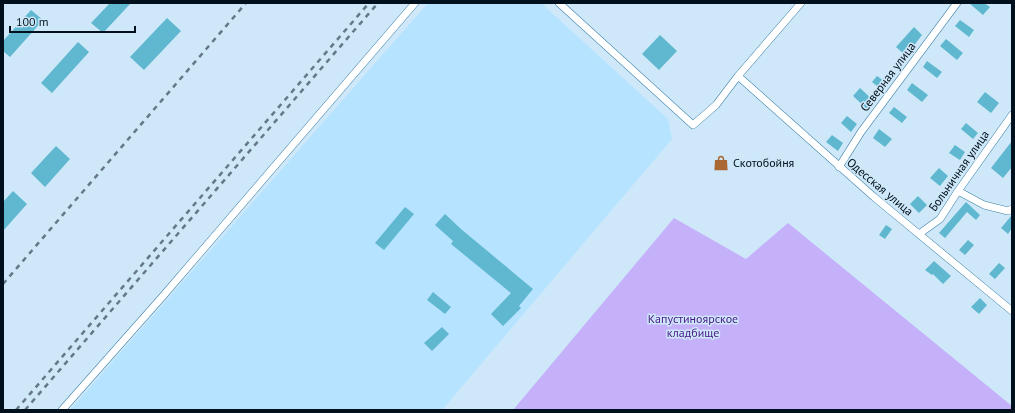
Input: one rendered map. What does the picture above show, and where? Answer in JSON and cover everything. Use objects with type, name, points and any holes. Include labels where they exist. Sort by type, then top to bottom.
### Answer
[{"type":"street","points":[[62,410],[414,3]]},
{"type":"street","points":[[559,3],[693,125],[716,105],[738,76],[802,3]]},
{"type":"street","name":"Северная улица","points":[[839,167],[861,132],[957,3]]},
{"type":"street","name":"Одесская улица","points":[[738,76],[839,167],[1012,311]]},
{"type":"street","name":"Больничная улица","points":[[919,234],[940,219],[1012,115]]},
{"type":"street","points":[[958,191],[984,205],[1008,211],[1012,209]]},
{"type":"shaded area","points":[[428,3],[541,3],[668,119],[672,139],[442,410],[70,410]]},
{"type":"green space","name":"Капустиноярское кладбище","points":[[674,218],[746,259],[788,223],[1012,406],[1012,410],[513,410]]},
{"type":"building","points":[[110,3],[131,3],[103,33],[91,23]]},
{"type":"building","points":[[969,3],[984,3],[990,7],[983,15]]},
{"type":"building","points":[[31,10],[43,20],[10,57],[3,51],[3,41]]},
{"type":"building","points":[[167,18],[181,31],[144,70],[130,57]]},
{"type":"building","points":[[960,20],[974,30],[969,37],[955,26]]},
{"type":"building","points":[[914,27],[922,35],[906,56],[896,47]]},
{"type":"building","points":[[660,35],[677,51],[659,70],[642,54]]},
{"type":"building","points":[[946,39],[963,53],[957,60],[940,46]]},
{"type":"building","points":[[78,42],[89,52],[52,93],[41,83]]},
{"type":"building","points":[[927,61],[942,72],[937,78],[923,67]]},
{"type":"building","points":[[877,76],[887,83],[882,90],[872,82]]},
{"type":"building","points":[[912,83],[928,95],[922,102],[907,90]]},
{"type":"building","points":[[860,88],[875,102],[868,110],[853,96]]},
{"type":"building","points":[[985,92],[999,103],[991,113],[977,102]]},
{"type":"building","points":[[894,107],[907,117],[902,123],[889,113]]},
{"type":"building","points":[[847,116],[857,124],[851,132],[841,123]]},
{"type":"building","points":[[966,123],[978,133],[973,139],[961,129]]},
{"type":"building","points":[[879,129],[892,139],[885,147],[873,138]]},
{"type":"building","points":[[832,135],[843,143],[838,151],[826,142]]},
{"type":"building","points":[[1012,141],[1012,167],[1003,178],[991,168]]},
{"type":"building","points":[[955,145],[965,152],[960,160],[949,153]]},
{"type":"building","points":[[56,146],[70,159],[45,187],[31,173]]},
{"type":"building","points":[[939,168],[948,176],[940,186],[930,178]]},
{"type":"building","points":[[13,191],[27,204],[3,231],[3,202]]},
{"type":"building","points":[[918,196],[927,205],[919,213],[910,204]]},
{"type":"building","points":[[966,202],[980,215],[976,220],[967,212],[945,238],[939,233]]},
{"type":"building","points":[[405,207],[414,214],[384,250],[375,243]]},
{"type":"building","points":[[445,214],[533,289],[519,306],[521,308],[503,326],[491,314],[511,293],[451,244],[453,241],[435,225]]},
{"type":"building","points":[[1012,215],[1012,228],[1008,234],[1001,228]]},
{"type":"building","points":[[886,225],[892,229],[885,239],[879,235]]},
{"type":"building","points":[[968,240],[974,245],[965,255],[959,250]]},
{"type":"building","points":[[934,261],[951,276],[943,284],[933,274],[932,275],[925,270]]},
{"type":"building","points":[[999,263],[1005,268],[995,279],[989,274]]},
{"type":"building","points":[[433,292],[451,307],[445,314],[427,300]]},
{"type":"building","points":[[980,298],[987,305],[979,314],[971,307]]},
{"type":"building","points":[[442,327],[449,334],[432,351],[424,343]]},
{"type":"railway","points":[[3,284],[246,3]]},
{"type":"railway","points":[[16,410],[369,3]]},
{"type":"railway","points":[[25,410],[378,3]]},
{"type":"place","name":"Скотобойня","points":[[721,163]]}]
